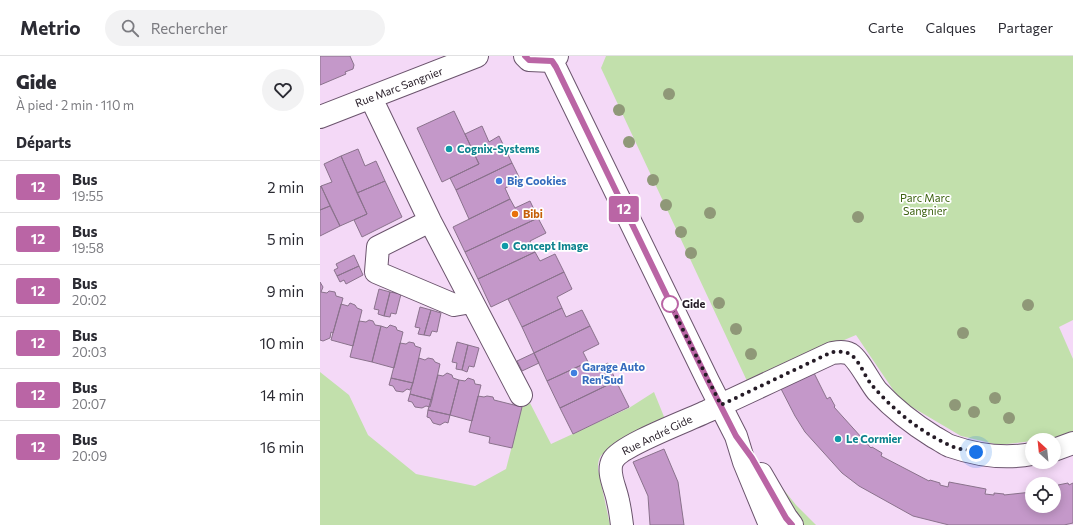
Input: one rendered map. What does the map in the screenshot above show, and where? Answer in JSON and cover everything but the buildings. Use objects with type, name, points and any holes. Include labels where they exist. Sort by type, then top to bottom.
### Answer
[{"type":"street","name":"Rue Marc Sangnier","points":[[320,117],[477,56]]},
{"type":"street","points":[[526,56],[529,60],[555,58],[708,381],[736,436],[744,462],[770,525]]},
{"type":"street","points":[[371,98],[471,302],[522,395]]},
{"type":"street","points":[[430,221],[378,247],[376,272],[454,305],[471,302]]},
{"type":"street","points":[[721,405],[832,352],[842,352],[849,354],[855,359],[870,383],[889,404],[916,426],[950,446],[988,455],[1025,456]]},
{"type":"street","name":"Rue André Gide","points":[[622,525],[618,500],[611,474],[610,466],[613,458],[621,451],[670,427],[721,405]]},
{"type":"street","points":[[736,436],[752,458],[786,518],[792,525]]},
{"type":"street","points":[[1061,447],[1073,443]]},
{"type":"green space","name":"Parc Marc Sangnier","points":[[606,56],[1073,56],[1073,320],[1059,327],[1073,359],[1073,431],[1061,436],[1061,433],[1025,433],[1025,442],[999,445],[961,436],[900,400],[856,335],[747,381],[601,68]]},
{"type":"green space","points":[[320,372],[349,395],[368,435],[416,474],[475,486],[506,469],[522,407],[530,403],[551,444],[629,408],[654,392],[667,424],[621,443],[605,452],[600,457],[598,469],[610,525],[320,525]]},
{"type":"green space","points":[[780,485],[796,505],[816,525],[796,525]]},
{"type":"bus line","name":"12","points":[[525,56],[529,60],[552,61],[559,72],[660,284],[736,436],[752,458],[786,518],[792,525]]},
{"type":"place","name":"Cognix-Systems","points":[[449,149]]},
{"type":"place","name":"Big Cookies","points":[[499,181]]},
{"type":"place","name":"Bibi","points":[[515,214]]},
{"type":"place","name":"Concept Image","points":[[505,246]]},
{"type":"place","name":"Gide","points":[[670,304]]},
{"type":"place","name":"Garage Auto Ren'Sud","points":[[574,373]]},
{"type":"place","name":"Le Cormier","points":[[838,439]]},
{"type":"route","points":[[670,304],[721,405],[832,352],[842,352],[849,354],[855,359],[870,383],[889,404],[916,426],[950,446],[976,452]]}]
